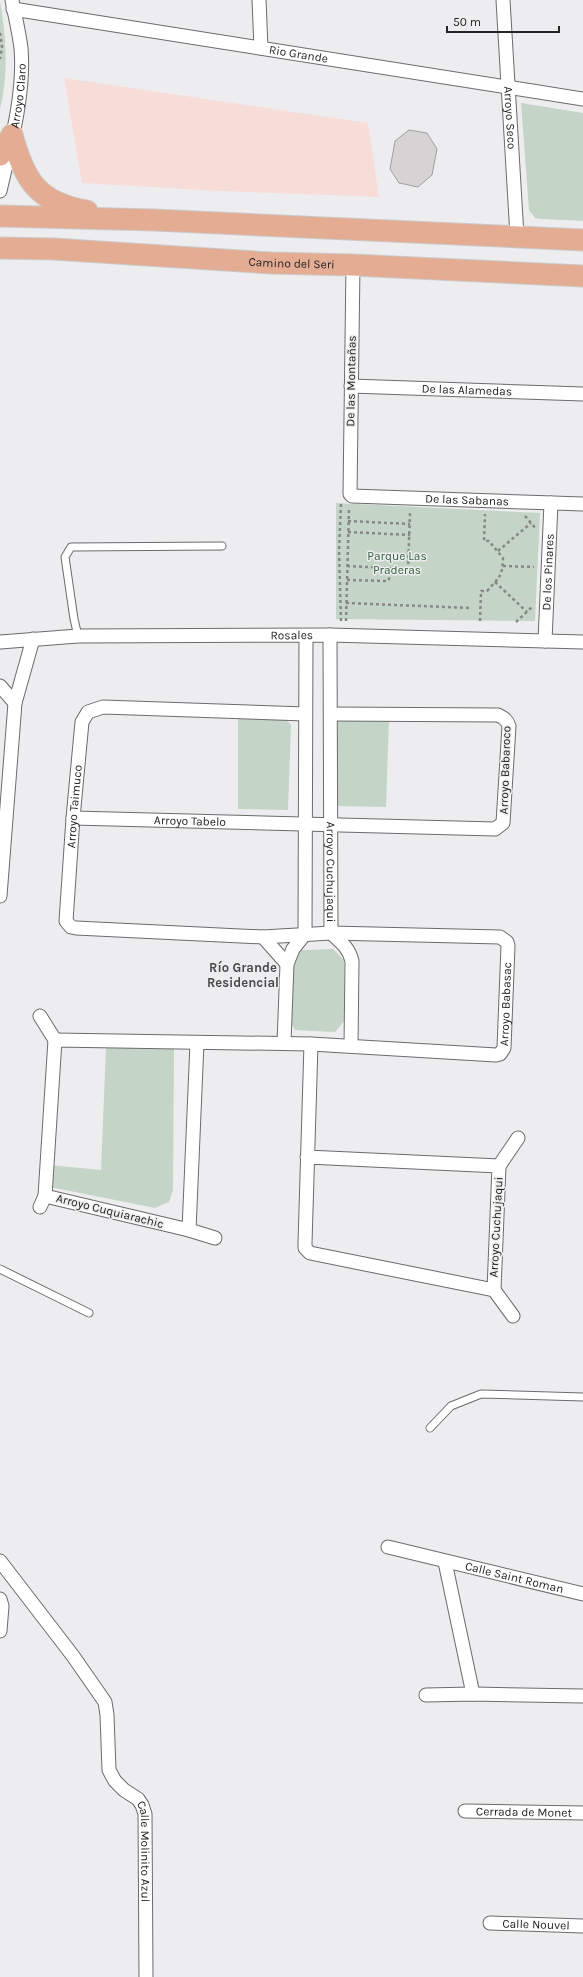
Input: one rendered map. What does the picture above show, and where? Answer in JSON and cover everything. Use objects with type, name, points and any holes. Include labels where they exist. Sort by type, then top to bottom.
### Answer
[{"type":"main road","points":[[0,155],[12,135]]},
{"type":"main road","points":[[12,135],[24,170],[33,184],[49,198],[60,204],[76,209],[124,214],[154,220]]},
{"type":"main road","points":[[0,216],[154,220],[583,240]]},
{"type":"main road","name":"Camino del Seri","points":[[0,248],[53,249],[271,263],[353,265],[583,276]]},
{"type":"street","points":[[259,0],[262,48]]},
{"type":"street","name":"Arroyo Seco","points":[[503,0],[517,236]]},
{"type":"street","name":"Rio Grande","points":[[13,5],[262,48],[583,99]]},
{"type":"street","name":"Arroyo Claro","points":[[0,191],[12,135],[20,85],[21,49],[13,5]]},
{"type":"street","name":"De las Montañas","points":[[347,500],[349,492],[353,265]]},
{"type":"street","name":"De las Alamedas","points":[[351,386],[583,394]]},
{"type":"street","name":"De las Sabanas","points":[[347,500],[583,504]]},
{"type":"street","name":"De los Pinares","points":[[545,641],[551,503]]},
{"type":"street","name":"Rosales","points":[[0,642],[78,636],[330,635],[583,642]]},
{"type":"street","name":"Arroyo Cuchujaqui","points":[[330,635],[331,933],[346,946],[352,961],[352,1046]]},
{"type":"street","name":"Arroyo Cuchujaqui","points":[[305,934],[306,636]]},
{"type":"street","points":[[0,896],[15,703],[33,639]]},
{"type":"street","points":[[0,686],[15,703]]},
{"type":"street","name":"Arroyo Taimuco","points":[[305,714],[103,707],[88,712],[82,722],[73,818],[66,921],[72,927],[263,937],[331,933]]},
{"type":"street","name":"Arroyo Babaroco","points":[[331,714],[498,716],[507,721],[509,726],[504,818],[500,827],[494,829],[331,823]]},
{"type":"street","name":"Arroyo Tabelo","points":[[73,818],[331,823]]},
{"type":"street","name":"Arroyo Babasac","points":[[311,1044],[500,1054],[504,1045],[508,946],[500,937],[331,933]]},
{"type":"street","points":[[284,1043],[287,964],[293,949],[305,934]]},
{"type":"street","points":[[263,937],[287,964]]},
{"type":"street","points":[[40,1016],[55,1040],[311,1044]]},
{"type":"street","name":"Arroyo Cuquiarachic","points":[[55,1040],[42,1201],[189,1230],[215,1238]]},
{"type":"street","points":[[189,1230],[197,1043]]},
{"type":"street","name":"Arroyo Cuchujaqui","points":[[307,1157],[499,1166],[494,1290],[310,1253],[305,1248],[307,1157],[311,1044]]},
{"type":"street","points":[[499,1166],[518,1138]]},
{"type":"street","points":[[494,1290],[513,1316]]},
{"type":"street","name":"Calle Saint Roman","points":[[388,1547],[583,1594]]},
{"type":"street","name":"Calle Molinito Azul","points":[[0,1561],[73,1656],[105,1702],[107,1715],[109,1770],[115,1781],[124,1790],[138,1799],[142,1805],[145,1814],[146,1977]]},
{"type":"street","name":"Calle Saint Roman","points":[[446,1562],[473,1694]]},
{"type":"street","points":[[0,1599],[2,1606],[0,1631]]},
{"type":"street","points":[[426,1696],[473,1694],[583,1696]]},
{"type":"street","name":"Cerrada de Monet","points":[[465,1811],[583,1813]]},
{"type":"street","name":"Calle Nouvel","points":[[490,1923],[583,1926]]},
{"type":"lane","points":[[78,636],[74,619],[66,557],[71,547],[222,546]]},
{"type":"lane","points":[[0,1268],[89,1313]]},
{"type":"lane","points":[[430,1428],[451,1406],[480,1394],[583,1397]]},
{"type":"path","points":[[0,33],[2,47],[0,59]]},
{"type":"path","points":[[346,621],[348,532],[347,500]]},
{"type":"path","points":[[340,621],[339,551],[347,500]]},
{"type":"path","points":[[480,621],[481,591],[487,591],[495,582],[502,574],[503,566],[503,558],[489,541],[484,541],[485,508]]},
{"type":"path","points":[[521,510],[540,534]]},
{"type":"path","points":[[347,566],[408,568],[410,513]]},
{"type":"path","points":[[348,520],[410,524]]},
{"type":"path","points":[[498,552],[531,523]]},
{"type":"path","points":[[348,532],[410,535]]},
{"type":"path","points":[[503,566],[539,567]]},
{"type":"path","points":[[347,580],[388,581],[390,568]]},
{"type":"path","points":[[495,582],[527,612]]},
{"type":"path","points":[[346,603],[472,608]]},
{"type":"path","points":[[516,622],[537,603]]},
{"type":"shaded area","points":[[64,78],[368,123],[379,197],[221,191],[82,183]]},
{"type":"green space","points":[[0,1],[4,28],[6,68],[0,109]]},
{"type":"green space","points":[[521,103],[583,113],[583,221],[535,218],[529,210]]},
{"type":"green space","name":"Parque Las Praderas","points":[[336,503],[540,513],[535,621],[336,619]]},
{"type":"green space","points":[[238,717],[285,718],[291,725],[288,810],[238,809]]},
{"type":"green space","points":[[335,719],[389,719],[386,807],[335,806]]},
{"type":"green space","points":[[333,949],[344,960],[344,1021],[335,1032],[295,1030],[289,1019],[290,960],[301,950]]},
{"type":"green space","points":[[106,1048],[174,1048],[173,1190],[169,1202],[155,1208],[50,1187],[50,1165],[101,1170]]},
{"type":"building","points":[[409,130],[427,133],[437,149],[432,175],[418,187],[399,183],[390,169],[395,141]]},
{"type":"district","name":"Río Grande Residencial","points":[[243,974]]}]
